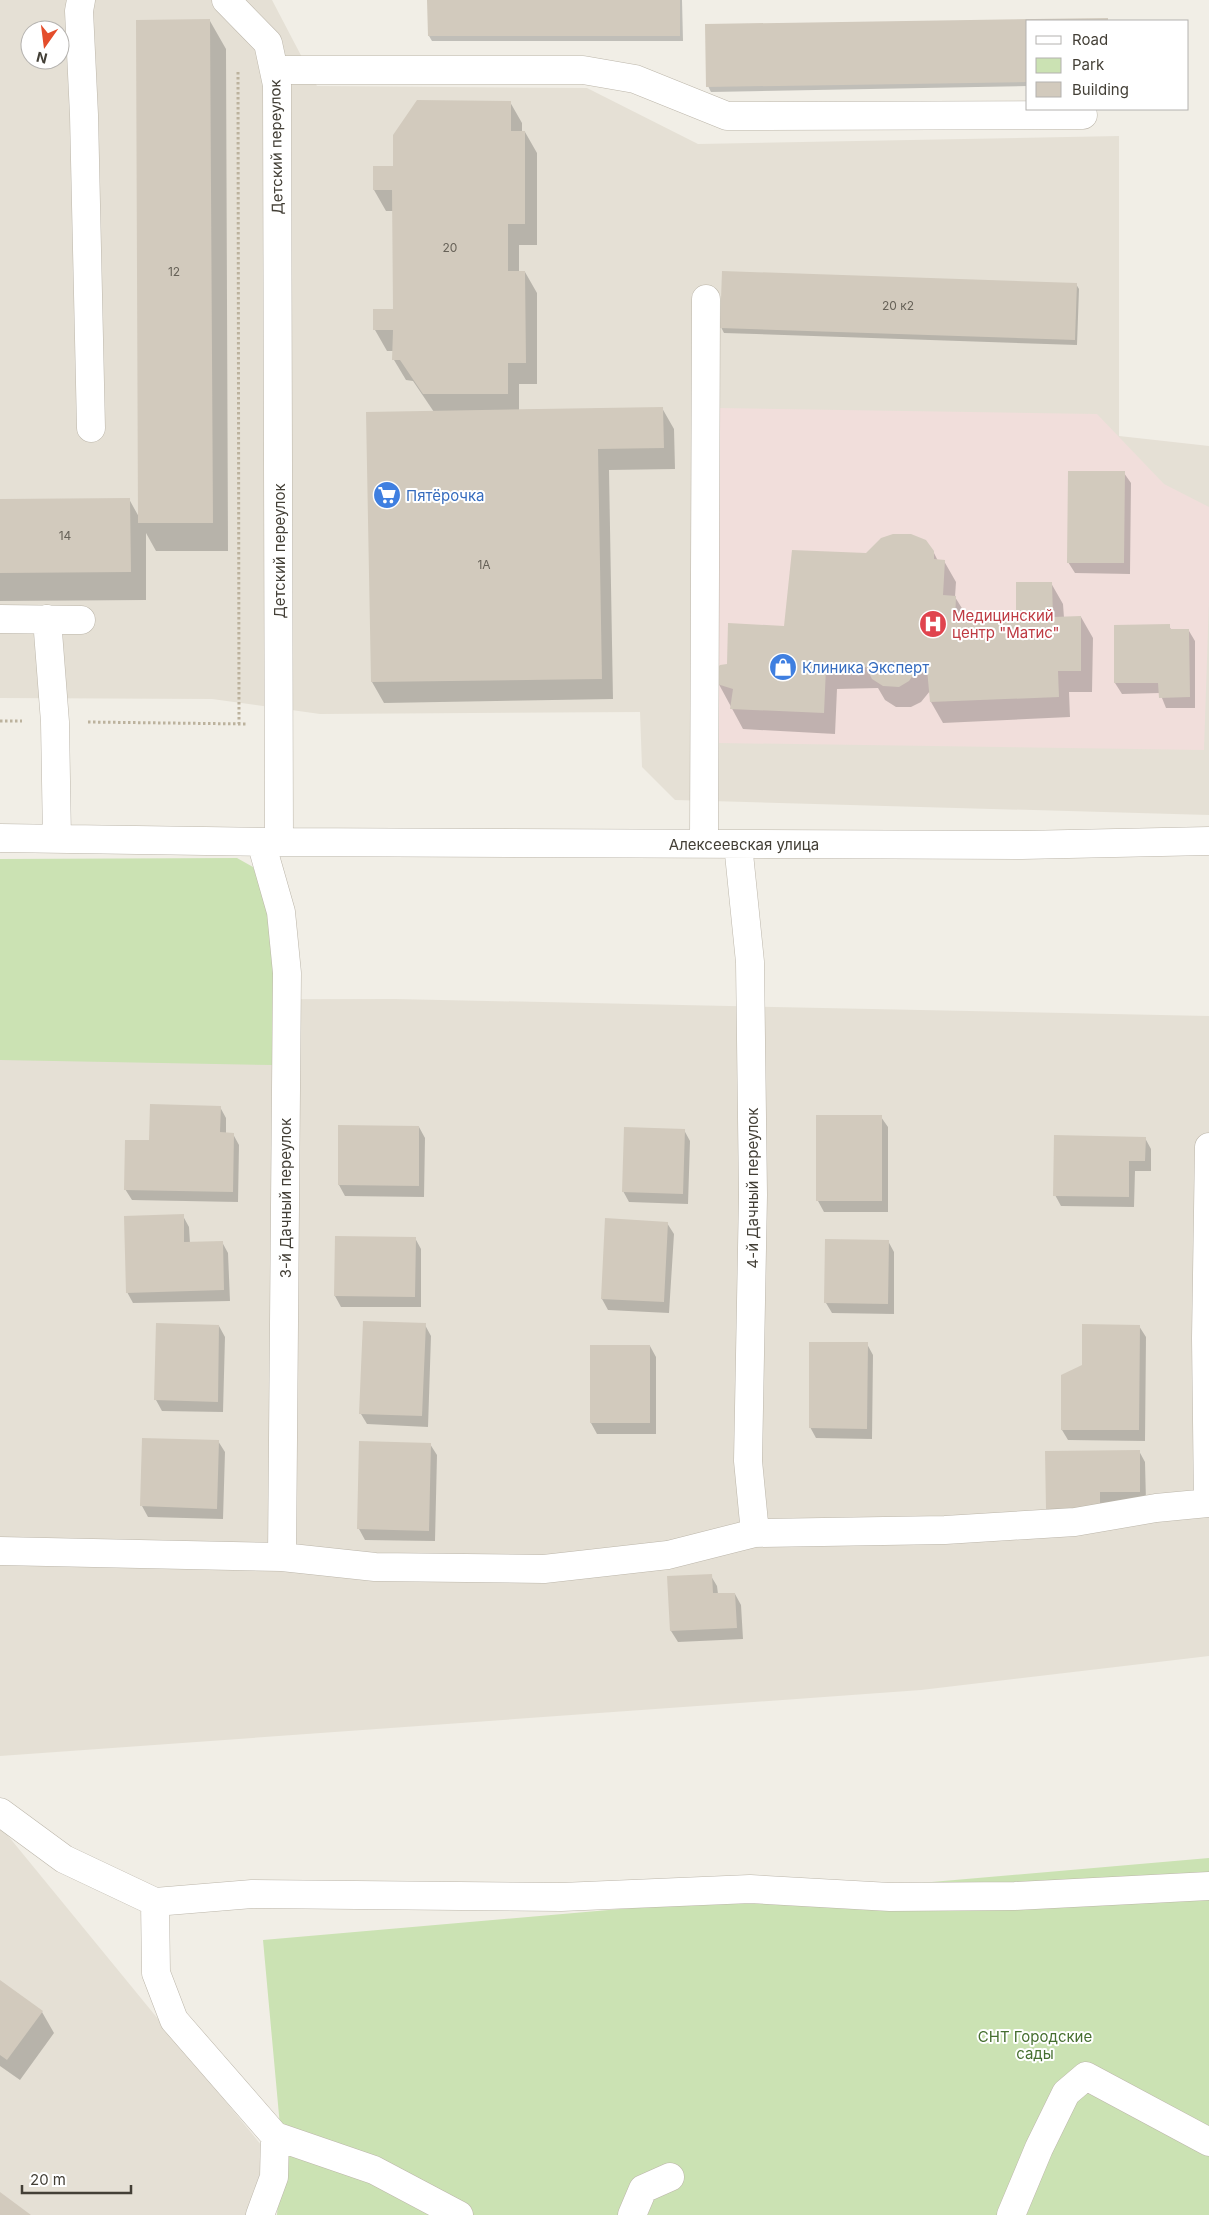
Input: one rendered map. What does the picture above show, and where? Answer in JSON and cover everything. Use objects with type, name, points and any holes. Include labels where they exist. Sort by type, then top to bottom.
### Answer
[{"type":"street","points":[[81,0],[79,11],[84,115],[90,428]]},
{"type":"street","name":"Детский переулок","points":[[226,0],[268,43],[277,86],[279,724],[270,842]]},
{"type":"street","points":[[274,70],[583,70],[635,79],[727,116],[1083,115]]},
{"type":"street","points":[[704,844],[706,299]]},
{"type":"street","points":[[0,619],[81,620]]},
{"type":"street","points":[[47,620],[55,722],[57,839]]},
{"type":"street","points":[[0,838],[270,842]]},
{"type":"street","name":"Алексеевская улица","points":[[270,842],[1022,845],[1209,841]]},
{"type":"street","name":"3-й Дачный переулок","points":[[270,842],[281,912],[287,972],[282,1556]]},
{"type":"street","name":"4-й Дачный переулок","points":[[738,844],[750,962],[753,1195],[748,1461],[755,1533]]},
{"type":"street","points":[[0,1551],[282,1556],[375,1566],[544,1569],[668,1555],[755,1533],[945,1530],[1075,1522],[1156,1508],[1208,1503],[1206,1338],[1209,1147]]},
{"type":"street","points":[[0,1812],[64,1859],[155,1902],[252,1894],[561,1897],[750,1890],[890,1897],[1015,1896],[1209,1886]]},
{"type":"street","points":[[155,1902],[156,1973],[174,2020],[275,2136],[374,2170],[459,2215]]},
{"type":"street","points":[[1011,2215],[1038,2148],[1066,2093],[1086,2076],[1209,2142]]},
{"type":"street","points":[[260,2215],[274,2176],[275,2136]]},
{"type":"street","points":[[632,2215],[643,2189],[670,2177]]},
{"type":"path","points":[[238,62],[239,724]]},
{"type":"path","points":[[0,721],[279,724]]},
{"type":"shaded area","points":[[0,0],[272,0],[317,86],[587,88],[698,144],[1119,136],[1119,436],[1209,446],[1209,815],[675,800],[642,767],[640,712],[320,714],[212,699],[0,698]]},
{"type":"shaded area","points":[[718,408],[1097,414],[1164,484],[1209,507],[1209,599],[1204,750],[719,743]]},
{"type":"shaded area","points":[[395,999],[1209,1016],[1209,1656],[921,1690],[0,1756],[0,1000]]},
{"type":"shaded area","points":[[0,1826],[267,2152],[262,2215],[0,2215]]},
{"type":"green space","points":[[237,858],[253,867],[268,902],[275,987],[273,1065],[0,1060],[0,859]]},
{"type":"green space","name":"СНТ Городские сады","points":[[1209,1858],[1209,2215],[277,2215],[282,2148],[263,1940]]},
{"type":"building","points":[[427,0],[680,0],[680,36],[428,36]]},
{"type":"building","points":[[1108,18],[1108,20],[1026,20],[1026,82],[706,87],[705,24]]},
{"type":"building","points":[[210,19],[213,523],[138,523],[136,20]]},
{"type":"building","points":[[417,100],[511,101],[511,131],[525,131],[525,224],[508,224],[508,271],[525,271],[526,363],[508,363],[508,394],[423,394],[400,360],[392,360],[393,330],[373,330],[373,309],[393,309],[392,190],[373,190],[373,166],[393,166],[393,135]]},
{"type":"building","points":[[722,271],[1077,283],[1075,340],[720,328]]},
{"type":"building","points":[[663,407],[664,448],[598,449],[602,679],[371,682],[366,412]]},
{"type":"building","points":[[1068,471],[1125,471],[1124,563],[1067,563]]},
{"type":"building","points":[[130,498],[131,572],[0,573],[0,499]]},
{"type":"building","name":"Медицинский центр \"Матис\"","points":[[893,534],[911,534],[926,540],[934,551],[934,559],[945,560],[943,595],[956,596],[955,623],[1016,619],[1016,582],[1052,582],[1053,617],[1081,616],[1081,671],[1058,671],[1059,697],[930,702],[927,669],[916,671],[909,681],[899,687],[883,686],[872,679],[866,667],[826,668],[824,713],[730,709],[733,689],[717,684],[715,670],[720,665],[727,664],[728,623],[784,626],[792,550],[866,553],[881,538]]},
{"type":"building","points":[[1170,624],[1170,629],[1189,629],[1190,697],[1159,698],[1158,683],[1114,683],[1114,625]]},
{"type":"building","points":[[150,1104],[221,1106],[220,1132],[234,1133],[233,1192],[124,1190],[125,1140],[149,1140]]},
{"type":"building","points":[[816,1115],[882,1115],[882,1201],[816,1201]]},
{"type":"building","points":[[338,1125],[419,1126],[419,1186],[338,1185]]},
{"type":"building","points":[[624,1127],[685,1129],[683,1194],[622,1192]]},
{"type":"building","points":[[1054,1135],[1146,1137],[1145,1161],[1129,1161],[1129,1197],[1053,1196]]},
{"type":"building","points":[[184,1214],[184,1242],[223,1241],[224,1290],[126,1293],[124,1216]]},
{"type":"building","points":[[605,1218],[668,1222],[664,1302],[601,1299]]},
{"type":"building","points":[[335,1236],[416,1237],[415,1297],[334,1296]]},
{"type":"building","points":[[825,1239],[889,1240],[888,1304],[824,1303]]},
{"type":"building","points":[[363,1321],[426,1323],[422,1416],[359,1414]]},
{"type":"building","points":[[156,1323],[219,1325],[218,1402],[154,1400]]},
{"type":"building","points":[[1082,1324],[1140,1325],[1139,1430],[1061,1430],[1061,1375],[1082,1365]]},
{"type":"building","points":[[809,1342],[868,1342],[867,1429],[809,1428]]},
{"type":"building","points":[[590,1345],[650,1345],[650,1423],[590,1423]]},
{"type":"building","points":[[142,1438],[219,1440],[217,1509],[140,1506]]},
{"type":"building","points":[[359,1441],[431,1443],[429,1531],[357,1529]]},
{"type":"building","points":[[1140,1450],[1140,1492],[1100,1492],[1100,1508],[1046,1509],[1045,1451]]},
{"type":"building","points":[[712,1574],[713,1593],[735,1593],[737,1628],[670,1631],[667,1576]]},
{"type":"building","points":[[0,1980],[43,2011],[7,2060],[0,2055]]},
{"type":"building","points":[[0,2192],[31,2215],[0,2215]]},
{"type":"place","name":"Пятёрочка","points":[[387,495]]},
{"type":"place","name":"Медицинский центр \"Матис\"","points":[[933,624]]},
{"type":"place","name":"Клиника Эксперт","points":[[783,667]]}]
